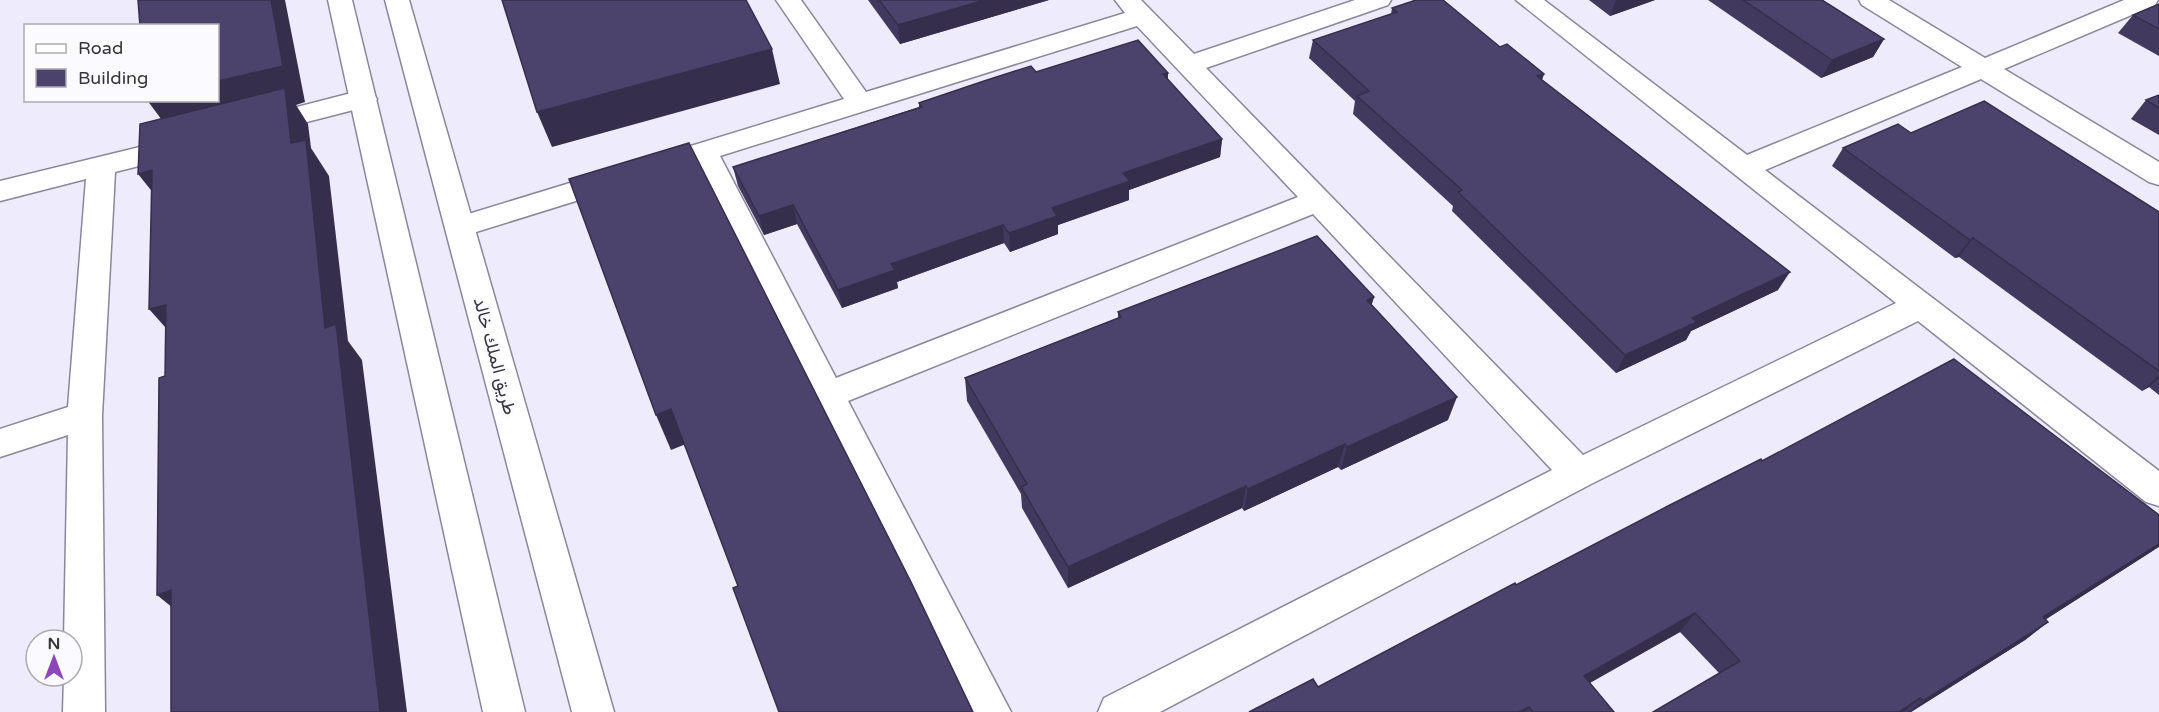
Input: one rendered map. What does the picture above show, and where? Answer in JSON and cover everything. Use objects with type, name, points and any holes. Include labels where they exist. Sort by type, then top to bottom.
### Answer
[{"type":"street","points":[[340,0],[504,712]]},
{"type":"street","name":"طريق الملك خالد","points":[[397,0],[594,712]]},
{"type":"street","points":[[788,0],[860,103]]},
{"type":"street","points":[[1188,65],[1379,0]]},
{"type":"street","points":[[1528,0],[2159,491]]},
{"type":"street","points":[[1871,0],[2159,175]]},
{"type":"street","points":[[1743,168],[2146,0]]},
{"type":"street","points":[[460,227],[860,103],[1134,8],[1578,474]]},
{"type":"street","points":[[238,131],[363,99]]},
{"type":"street","points":[[0,191],[203,140]]},
{"type":"street","points":[[703,151],[990,712]]},
{"type":"street","points":[[84,712],[85,416],[101,166]]},
{"type":"street","points":[[828,395],[1317,201]]},
{"type":"street","points":[[1119,712],[1578,474],[1919,306]]},
{"type":"street","points":[[0,443],[85,416]]},
{"type":"building","points":[[138,0],[271,0],[283,66],[219,81],[219,24],[140,24]]},
{"type":"building","points":[[502,0],[746,0],[772,49],[537,112]]},
{"type":"building","points":[[879,0],[985,0],[898,25]]},
{"type":"building","points":[[1416,0],[1443,0],[1500,47],[1507,44],[1544,74],[1537,76],[1790,272],[1692,318],[1697,322],[1625,355],[1458,192],[1462,190],[1357,96],[1369,91],[1313,40],[1397,12],[1392,8]]},
{"type":"building","points":[[1743,0],[1822,0],[1884,39],[1832,60]]},
{"type":"building","points":[[2159,4],[2159,29],[2133,15]]},
{"type":"building","points":[[1138,40],[1168,73],[1163,74],[1222,139],[1123,173],[1130,181],[1052,208],[1057,216],[1009,233],[1003,225],[891,264],[895,270],[838,290],[793,205],[759,216],[733,167],[922,107],[919,103],[1031,66],[1036,72]]},
{"type":"building","points":[[285,88],[291,143],[306,140],[325,328],[336,324],[380,712],[171,712],[171,590],[157,595],[159,378],[165,376],[166,305],[149,309],[152,170],[138,174],[140,124]]},
{"type":"building","points":[[2159,95],[2159,108],[2146,100]]},
{"type":"building","points":[[1984,101],[2159,212],[2159,371],[1973,238],[1970,240],[1843,148],[1898,124],[1911,133]]},
{"type":"building","points":[[689,143],[912,584],[973,712],[779,712],[733,588],[738,586],[671,409],[656,415],[569,179]]},
{"type":"building","points":[[1317,236],[1374,297],[1367,300],[1457,397],[1347,447],[1345,444],[1248,489],[1246,486],[1068,567],[1021,487],[1027,484],[965,378],[1121,317],[1118,312]]},
{"type":"building","points":[[1954,359],[2159,515],[2159,544],[2043,617],[2048,622],[1923,701],[1920,698],[1899,712],[1653,712],[1740,661],[1695,613],[1584,676],[1614,712],[1533,712],[1529,707],[1519,712],[1249,712],[1313,679],[1318,687],[1515,583],[1516,585],[1761,459],[1762,461]]}]
